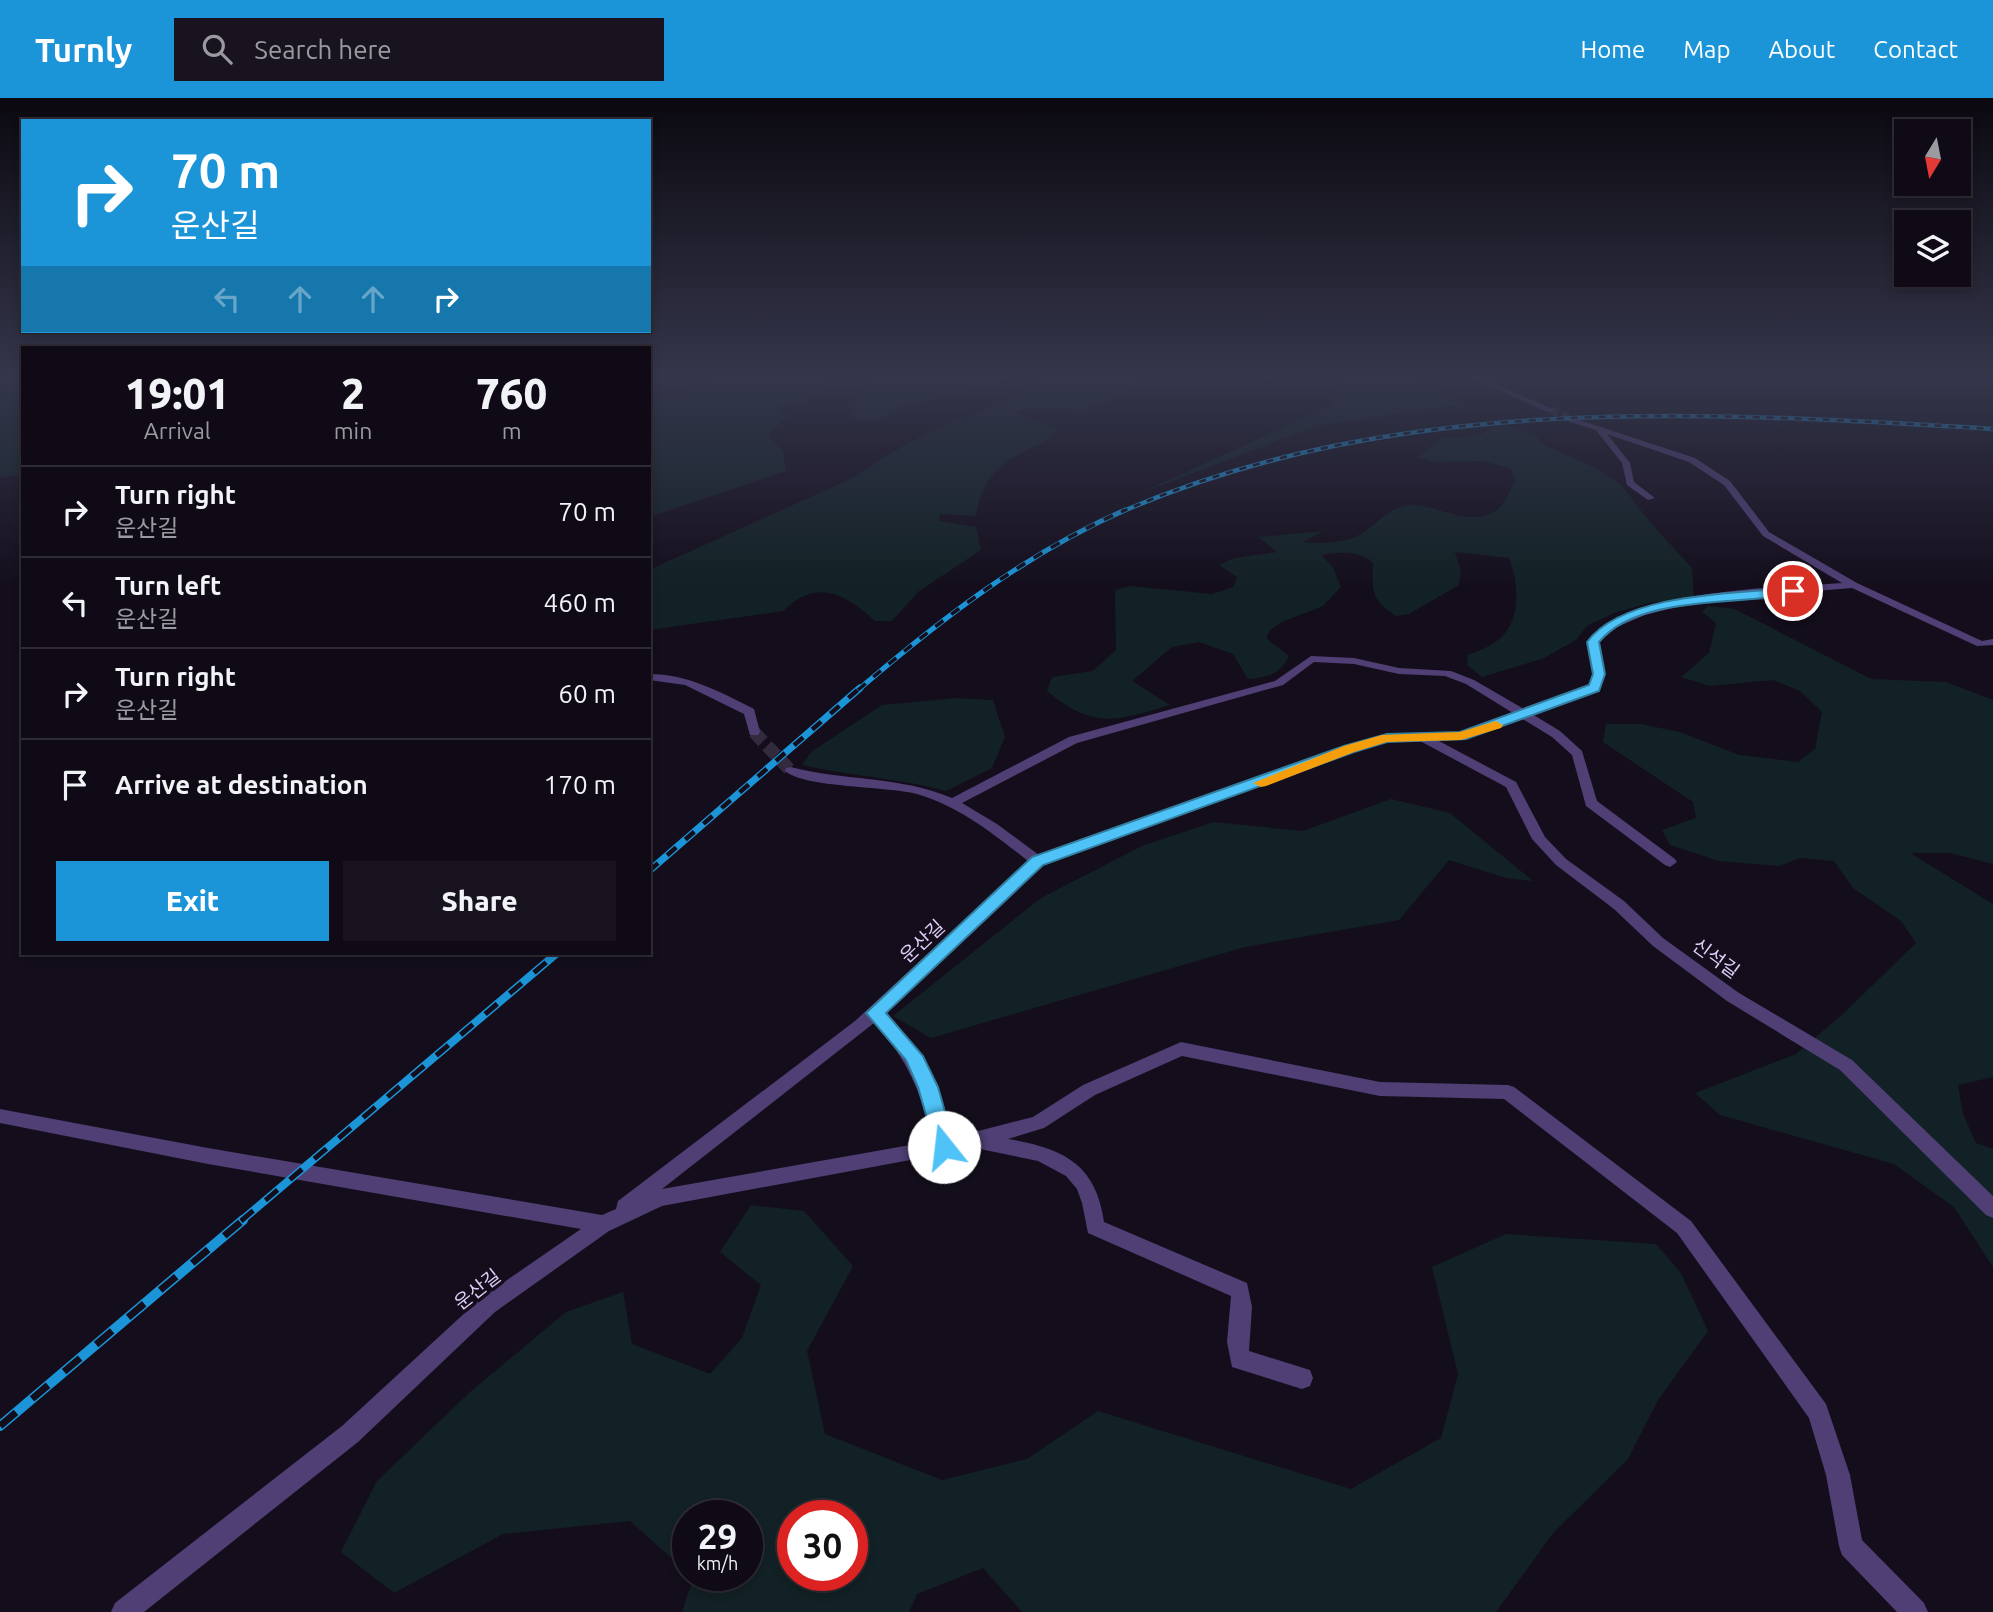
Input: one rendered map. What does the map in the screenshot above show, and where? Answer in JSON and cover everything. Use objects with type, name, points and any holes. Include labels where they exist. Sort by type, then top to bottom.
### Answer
[{"type":"street","points":[[1612,446],[1626,463],[1630,483],[1651,498]]},
{"type":"street","points":[[1649,446],[1692,460],[1727,483],[1766,534],[1853,585],[1987,643],[1993,656]]},
{"type":"street","name":"운산길","points":[[124,1612],[350,1434],[488,1305],[604,1224],[875,1013],[1037,861],[1349,749],[1387,738],[1461,736],[1484,730],[1521,713],[1594,688],[1599,674],[1593,642],[1604,628],[1657,608],[1704,600],[1853,585]]},
{"type":"street","points":[[952,803],[1073,740],[1279,682],[1311,659],[1341,659],[1399,671],[1447,673],[1471,682],[1556,734],[1578,754],[1591,803],[1670,862]]},
{"type":"street","points":[[651,677],[673,677],[689,682],[750,712],[754,732]]},
{"type":"street","name":"신석길","points":[[1423,738],[1511,785],[1539,839],[1562,862],[1619,905],[1658,942],[1733,997],[1846,1065],[1993,1209]]},
{"type":"street","points":[[791,771],[815,779],[909,788],[952,803],[974,814],[1037,861]]},
{"type":"street","points":[[875,1013],[913,1056],[928,1087],[944,1147]]},
{"type":"street","points":[[0,1116],[208,1156],[604,1224],[660,1198],[944,1147],[1038,1123],[1089,1090],[1181,1049],[1380,1090],[1508,1092],[1684,1227],[1818,1412],[1838,1475],[1851,1546],[1915,1612]]},
{"type":"street","points":[[974,1141],[1028,1150],[1063,1161],[1088,1194],[1095,1227],[1240,1290],[1242,1299],[1237,1349],[1240,1359],[1302,1378]]},
{"type":"shaded area","points":[[0,446],[21,446],[21,475],[0,477]]},
{"type":"shaded area","points":[[651,446],[778,446],[783,451],[786,471],[651,516]]},
{"type":"shaded area","points":[[904,446],[1035,446],[1007,462],[992,476],[978,504],[976,516],[940,514],[939,521],[976,527],[981,550],[918,592],[892,621],[875,621],[853,603],[830,593],[819,592],[795,601],[783,611],[651,630],[651,569],[846,481]]},
{"type":"shaded area","points":[[1244,446],[1265,446],[1136,495]]},
{"type":"shaded area","points":[[1432,446],[1545,446],[1598,469],[1622,486],[1649,521],[1692,568],[1694,598],[1649,603],[1614,613],[1587,626],[1576,640],[1544,658],[1482,677],[1467,665],[1468,655],[1495,642],[1511,623],[1515,613],[1516,590],[1509,558],[1455,552],[1461,571],[1459,585],[1409,614],[1396,616],[1377,599],[1373,588],[1373,563],[1355,554],[1321,555],[1332,566],[1341,587],[1323,606],[1271,629],[1266,638],[1289,656],[1273,674],[1248,679],[1233,654],[1199,642],[1172,647],[1132,681],[1170,705],[1135,715],[1106,719],[1079,712],[1047,691],[1052,677],[1093,671],[1116,650],[1115,590],[1130,586],[1212,594],[1233,587],[1237,577],[1219,565],[1234,558],[1277,552],[1258,537],[1323,531],[1303,542],[1341,541],[1361,534],[1395,509],[1412,505],[1455,515],[1478,517],[1495,512],[1499,508],[1506,500],[1515,480],[1511,468],[1483,461],[1435,462],[1418,457]]},
{"type":"shaded area","points":[[1708,606],[1735,609],[1871,679],[1946,682],[1993,700],[1993,864],[1950,853],[1910,853],[1993,904],[1993,1077],[1958,1085],[1963,1114],[1976,1143],[1993,1149],[1993,1267],[1954,1207],[1894,1164],[1720,1115],[1695,1093],[1796,1054],[1844,1013],[1916,943],[1901,921],[1853,888],[1834,861],[1800,858],[1779,866],[1719,861],[1670,845],[1662,830],[1696,818],[1693,802],[1603,742],[1606,724],[1640,724],[1680,732],[1739,755],[1798,762],[1815,749],[1822,712],[1800,691],[1773,680],[1709,686],[1681,677],[1709,653],[1716,623],[1702,612]]},
{"type":"shaded area","points":[[957,698],[993,700],[1005,737],[992,768],[946,791],[802,765],[811,752],[882,705]]},
{"type":"shaded area","points":[[1391,799],[1450,813],[1533,881],[1506,878],[1449,860],[1399,920],[1245,947],[931,1038],[893,1016],[1041,898],[1144,845],[1214,822],[1303,831]]},
{"type":"shaded area","points":[[751,1205],[804,1211],[853,1266],[807,1351],[825,1434],[942,1480],[1027,1459],[1098,1411],[1351,1489],[1441,1438],[1458,1374],[1432,1267],[1506,1234],[1656,1244],[1681,1273],[1708,1331],[1658,1400],[1628,1459],[1553,1533],[1496,1612],[1022,1612],[983,1568],[917,1594],[909,1612],[682,1612],[689,1591],[763,1591],[763,1500],[672,1500],[672,1559],[630,1521],[503,1534],[394,1593],[341,1552],[377,1481],[469,1393],[566,1312],[623,1292],[632,1344],[710,1374],[742,1338],[761,1285],[720,1252]]},
{"type":"tunnel","points":[[754,732],[791,771]]},
{"type":"railway","points":[[1121,512],[1225,474],[1334,446]]},
{"type":"railway","points":[[858,690],[985,590],[1053,547],[1125,510]]},
{"type":"railway","points":[[651,869],[860,688]]},
{"type":"railway","points":[[241,1221],[555,955]]},
{"type":"railway","points":[[0,1426],[243,1220]]},
{"type":"slow traffic","points":[[1261,783],[1349,749],[1387,738],[1461,736],[1496,725]]},
{"type":"route","points":[[944,1147],[928,1087],[913,1056],[902,1040],[875,1013],[1037,861],[1258,784],[1349,749],[1387,738],[1461,736],[1484,730],[1521,713],[1594,688],[1599,674],[1593,642],[1604,628],[1628,618],[1657,608],[1704,600],[1793,591]]}]
